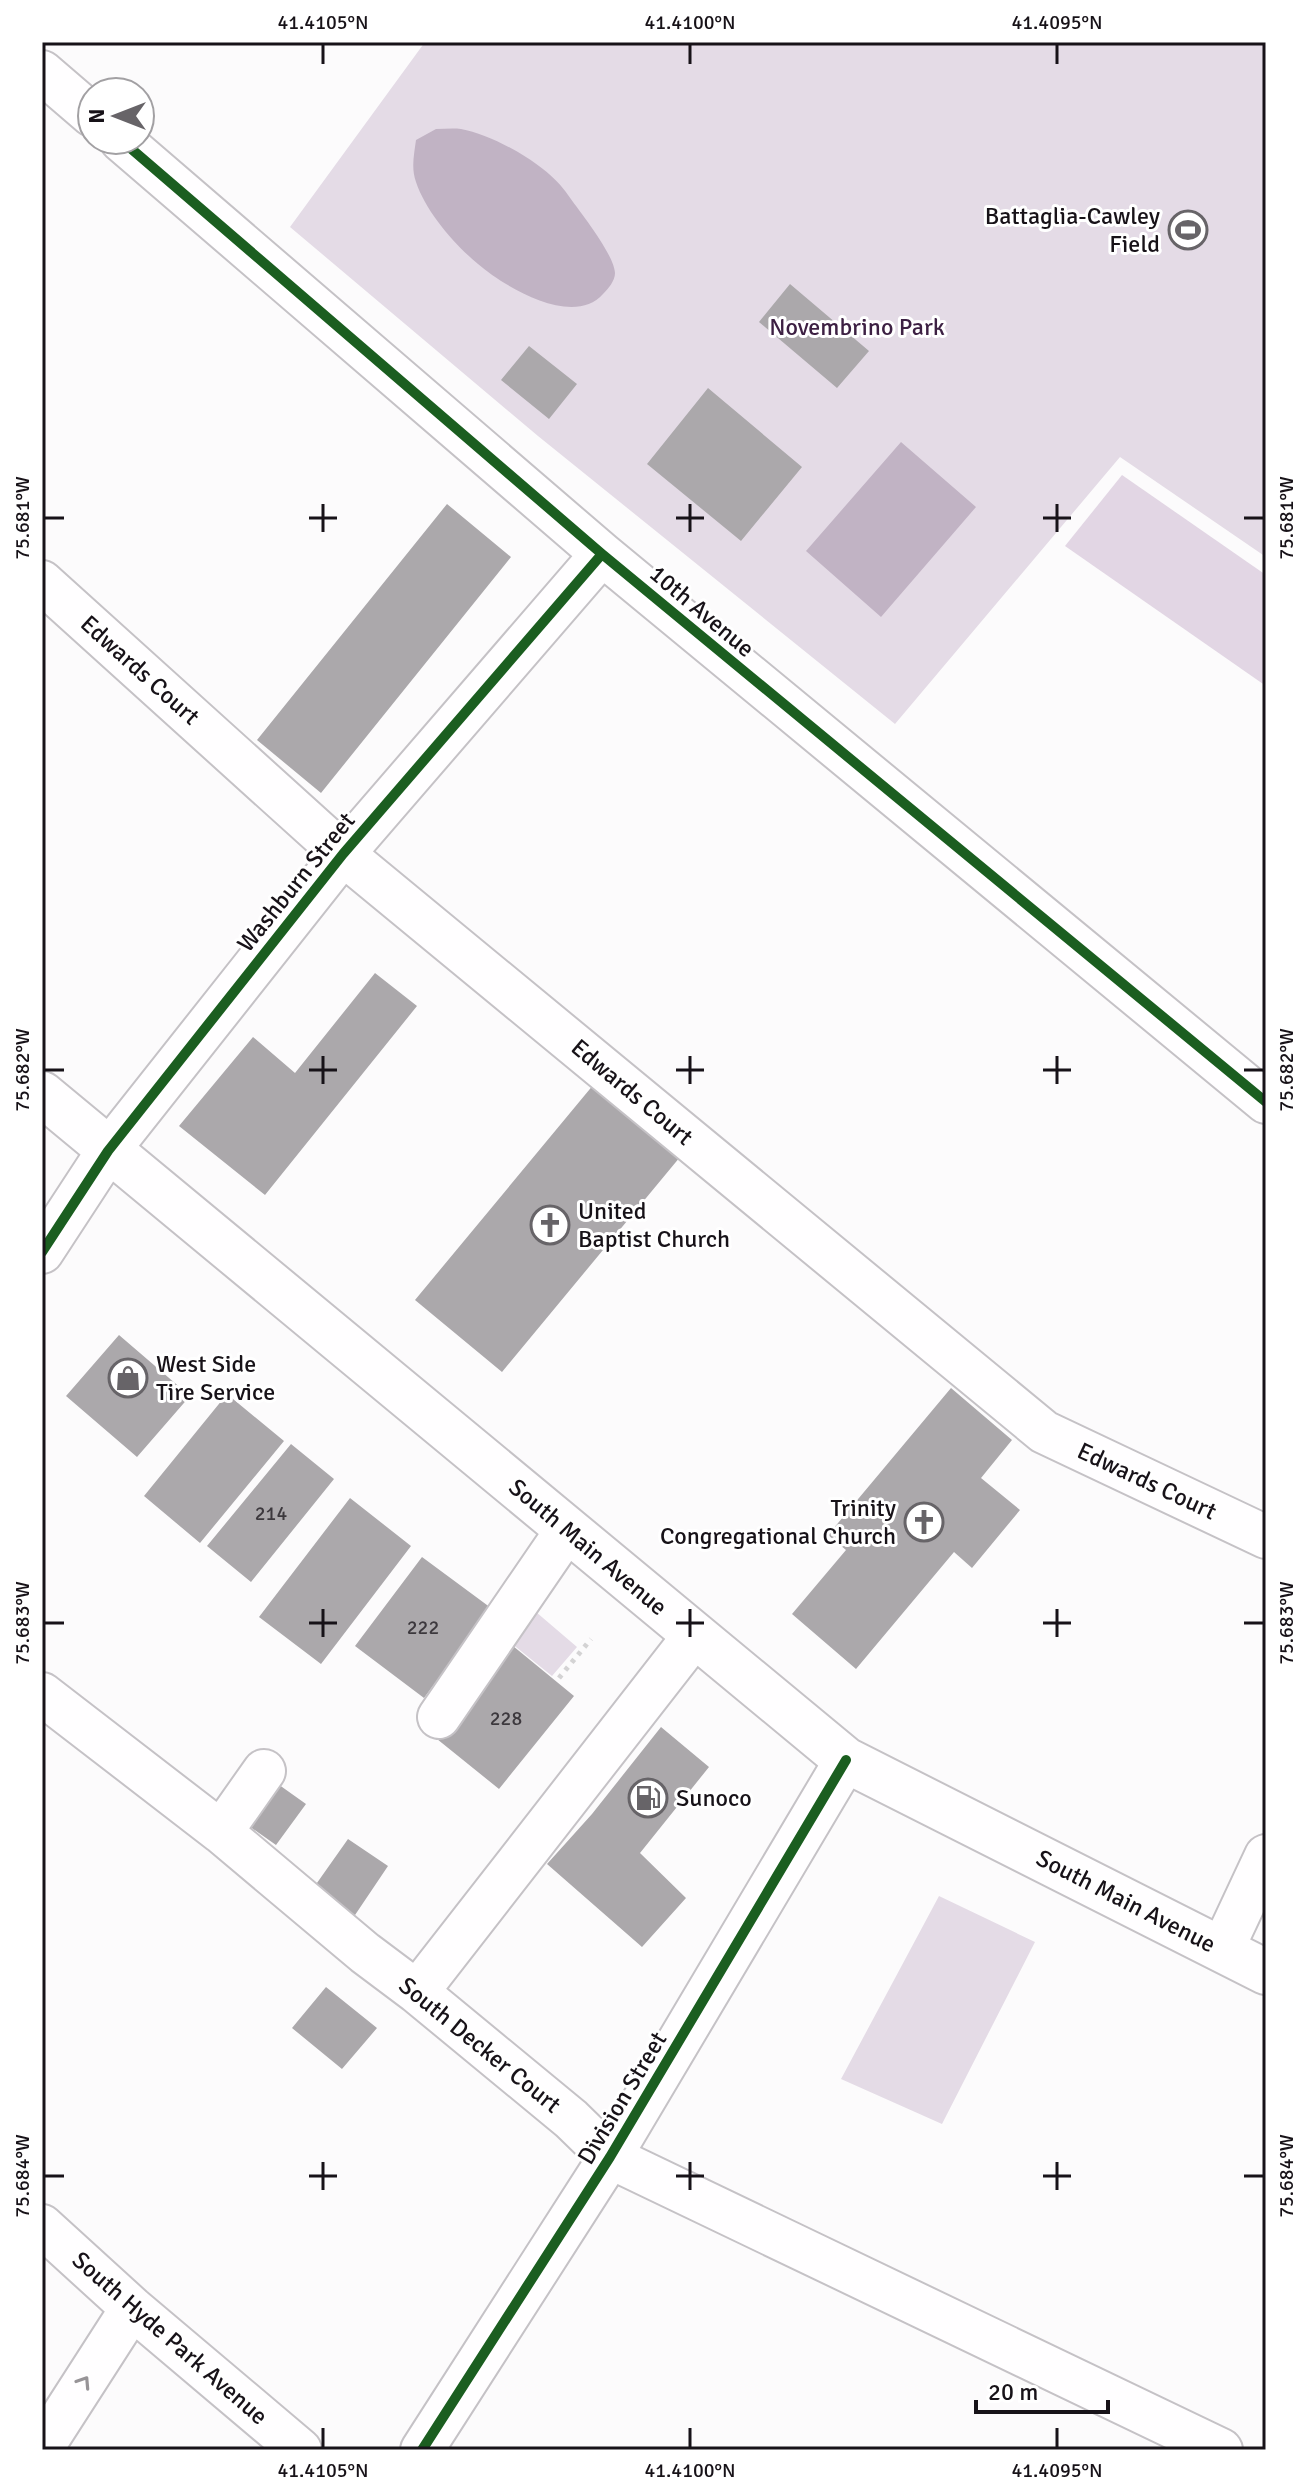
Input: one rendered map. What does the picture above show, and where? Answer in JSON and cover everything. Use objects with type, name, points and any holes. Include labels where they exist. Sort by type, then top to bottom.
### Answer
[{"type":"main road","name":"South Main Avenue","points":[[42,1094],[846,1760],[1266,1972]]},
{"type":"street","points":[[42,72],[76,101]]},
{"type":"street","name":"10th Avenue","points":[[140,156],[602,554],[1266,1102]]},
{"type":"street","name":"Washburn Street","points":[[42,1252],[108,1151],[343,854],[602,554]]},
{"type":"street","name":"Edwards Court","points":[[42,582],[343,854],[1044,1432],[1266,1537]]},
{"type":"street","points":[[439,1717],[567,1530]]},
{"type":"street","points":[[417,1992],[695,1635]]},
{"type":"street","name":"South Decker Court","points":[[42,1694],[221,1832],[571,2119],[610,2157],[1221,2450]]},
{"type":"street","name":"Division Street","points":[[422,2450],[610,2157],[846,1760]]},
{"type":"street","points":[[221,1832],[264,1771]]},
{"type":"street","points":[[1222,1950],[1266,1856]]},
{"type":"street","name":"South Hyde Park Avenue","points":[[42,2226],[132,2308],[300,2450]]},
{"type":"street","points":[[42,2448],[132,2308]]},
{"type":"path","points":[[559,1678],[591,1639]]},
{"type":"green space","name":"Novembrino Park","points":[[425,42],[1266,42],[1266,557],[1120,457],[895,724],[538,436],[290,227]]},
{"type":"green space","points":[[529,1606],[577,1647],[552,1676],[511,1643]]},
{"type":"green space","points":[[939,1896],[1035,1942],[942,2124],[841,2079]]},
{"type":"shaded area","points":[[436,129],[461,129],[490,138],[520,153],[548,173],[596,233],[609,255],[615,273],[603,294],[590,303],[575,307],[557,306],[505,283],[460,247],[434,216],[414,177],[416,140]]},
{"type":"shaded area","points":[[901,442],[976,507],[881,617],[806,551]]},
{"type":"shaded area","points":[[1122,475],[1266,575],[1266,686],[1065,546]]},
{"type":"building","points":[[790,284],[869,351],[837,388],[759,322]]},
{"type":"building","points":[[529,346],[577,384],[549,419],[501,380]]},
{"type":"building","points":[[708,388],[802,467],[741,541],[647,464]]},
{"type":"building","points":[[447,504],[511,557],[321,793],[257,740]]},
{"type":"building","points":[[375,973],[417,1006],[265,1195],[179,1126],[253,1037],[295,1073]]},
{"type":"building","name":"United Baptist Church","points":[[599,1078],[685,1151],[502,1372],[415,1300]]},
{"type":"building","points":[[119,1335],[190,1396],[137,1457],[66,1396]]},
{"type":"building","name":"Trinity Congregational Church","points":[[951,1388],[1012,1440],[981,1478],[1020,1510],[972,1568],[954,1552],[856,1669],[792,1614],[846,1550],[828,1535]]},
{"type":"building","points":[[227,1394],[284,1441],[200,1543],[144,1496]]},
{"type":"building","points":[[291,1444],[334,1479],[251,1582],[207,1546]]},
{"type":"building","points":[[350,1498],[411,1546],[321,1664],[259,1617]]},
{"type":"building","points":[[422,1557],[491,1608],[424,1698],[355,1646]]},
{"type":"building","points":[[513,1646],[574,1696],[499,1789],[437,1739]]},
{"type":"building","points":[[661,1727],[709,1767],[640,1853],[686,1898],[642,1947],[547,1864],[592,1814]]},
{"type":"building","points":[[268,1777],[306,1804],[276,1845],[239,1819]]},
{"type":"building","points":[[348,1839],[388,1866],[353,1918],[312,1890]]},
{"type":"building","points":[[326,1987],[377,2028],[342,2069],[292,2028]]},
{"type":"cycle path","points":[[140,156],[602,554],[1266,1102]]},
{"type":"cycle path","points":[[42,1252],[108,1151],[343,854],[602,554]]},
{"type":"cycle path","points":[[422,2450],[610,2157],[846,1760]]},
{"type":"place","name":"Battaglia-Cawley Field","points":[[1188,230]]},
{"type":"place","name":"United Baptist Church","points":[[550,1225]]},
{"type":"place","name":"West Side Tire Service","points":[[128,1378]]},
{"type":"place","name":"Trinity Congregational Church","points":[[924,1522]]},
{"type":"place","name":"Sunoco","points":[[648,1798]]}]
